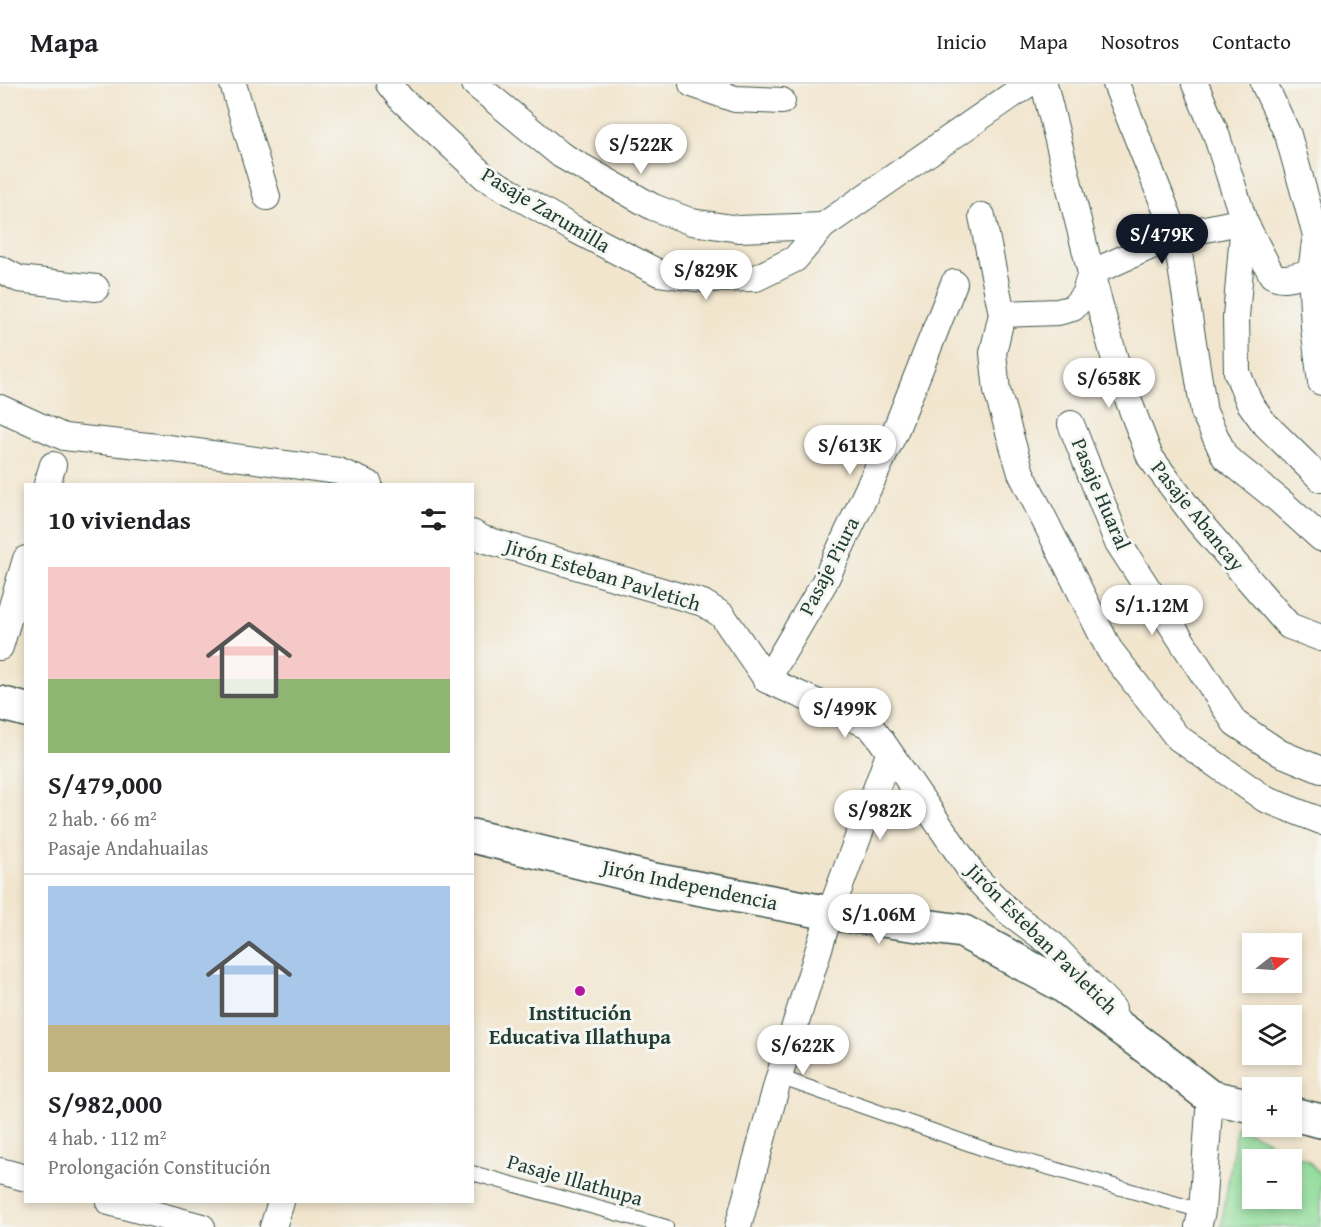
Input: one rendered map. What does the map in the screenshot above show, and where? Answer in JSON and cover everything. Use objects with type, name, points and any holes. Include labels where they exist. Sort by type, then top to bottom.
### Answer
[{"type":"street","points":[[233,84],[267,197]]},
{"type":"street","name":"Pasaje Zarumilla","points":[[389,84],[401,99],[485,177],[574,229],[659,273],[704,279],[756,278],[795,259],[823,226],[1028,84]]},
{"type":"street","points":[[475,84],[561,155],[653,207],[692,222],[739,229],[823,226]]},
{"type":"street","points":[[692,84],[735,99],[782,101]]},
{"type":"street","name":"Pasaje Abancay","points":[[1044,84],[1120,378],[1150,457],[1198,521],[1289,626],[1321,638]]},
{"type":"street","points":[[1116,84],[1176,236],[1204,412],[1225,457],[1280,501],[1321,538]]},
{"type":"street","points":[[1195,84],[1216,134],[1244,222],[1272,274],[1284,279],[1311,272]]},
{"type":"street","points":[[1264,84],[1288,135],[1316,235],[1311,272],[1318,326],[1321,382]]},
{"type":"street","points":[[982,216],[1002,314],[993,353],[997,391],[1021,473],[1110,649],[1177,737],[1265,799],[1321,821]]},
{"type":"street","points":[[1002,314],[1058,312],[1073,308],[1084,295],[1091,273],[1176,236],[1244,222]]},
{"type":"street","points":[[1244,222],[1236,317],[1237,372],[1249,402],[1264,423],[1321,479]]},
{"type":"street","points":[[0,269],[19,279],[96,288]]},
{"type":"street","name":"Pasaje Piura","points":[[767,680],[824,583],[887,450],[954,283]]},
{"type":"street","points":[[0,408],[64,437],[338,471],[367,483]]},
{"type":"street","name":"Pasaje Huaral","points":[[1071,424],[1117,541],[1235,723],[1280,753],[1321,770]]},
{"type":"street","name":"Jirón Esteban Pavletich","points":[[474,534],[483,539],[703,603],[722,615],[767,680],[870,726],[975,877],[1011,913],[1053,945],[1150,1050]]},
{"type":"street","points":[[0,647],[24,567]]},
{"type":"street","points":[[0,703],[24,709]]},
{"type":"street","points":[[738,1227],[780,1077],[830,913],[889,754]]},
{"type":"street","name":"Jirón Independencia","points":[[474,836],[654,880],[830,913],[963,931],[1062,985],[1210,1097],[1242,1104]]},
{"type":"street","points":[[1200,1219],[1210,1097]]},
{"type":"street","points":[[1302,1116],[1321,1121]]},
{"type":"street","points":[[0,1171],[24,1177]]},
{"type":"street","points":[[113,1203],[201,1227]]},
{"type":"street","points":[[273,1227],[281,1203]]},
{"type":"lane","points":[[780,1077],[987,1150],[1200,1219]]},
{"type":"lane","name":"Pasaje Illathupa","points":[[474,1174],[666,1227]]},
{"type":"green space","points":[[1237,1126],[1242,1128],[1242,1137],[1260,1137],[1284,1149],[1242,1149],[1242,1209],[1302,1209],[1302,1158],[1309,1161],[1321,1176],[1321,1227],[1221,1227]]},
{"type":"place","name":"Institución Educativa Illathupa","points":[[580,991]]}]
